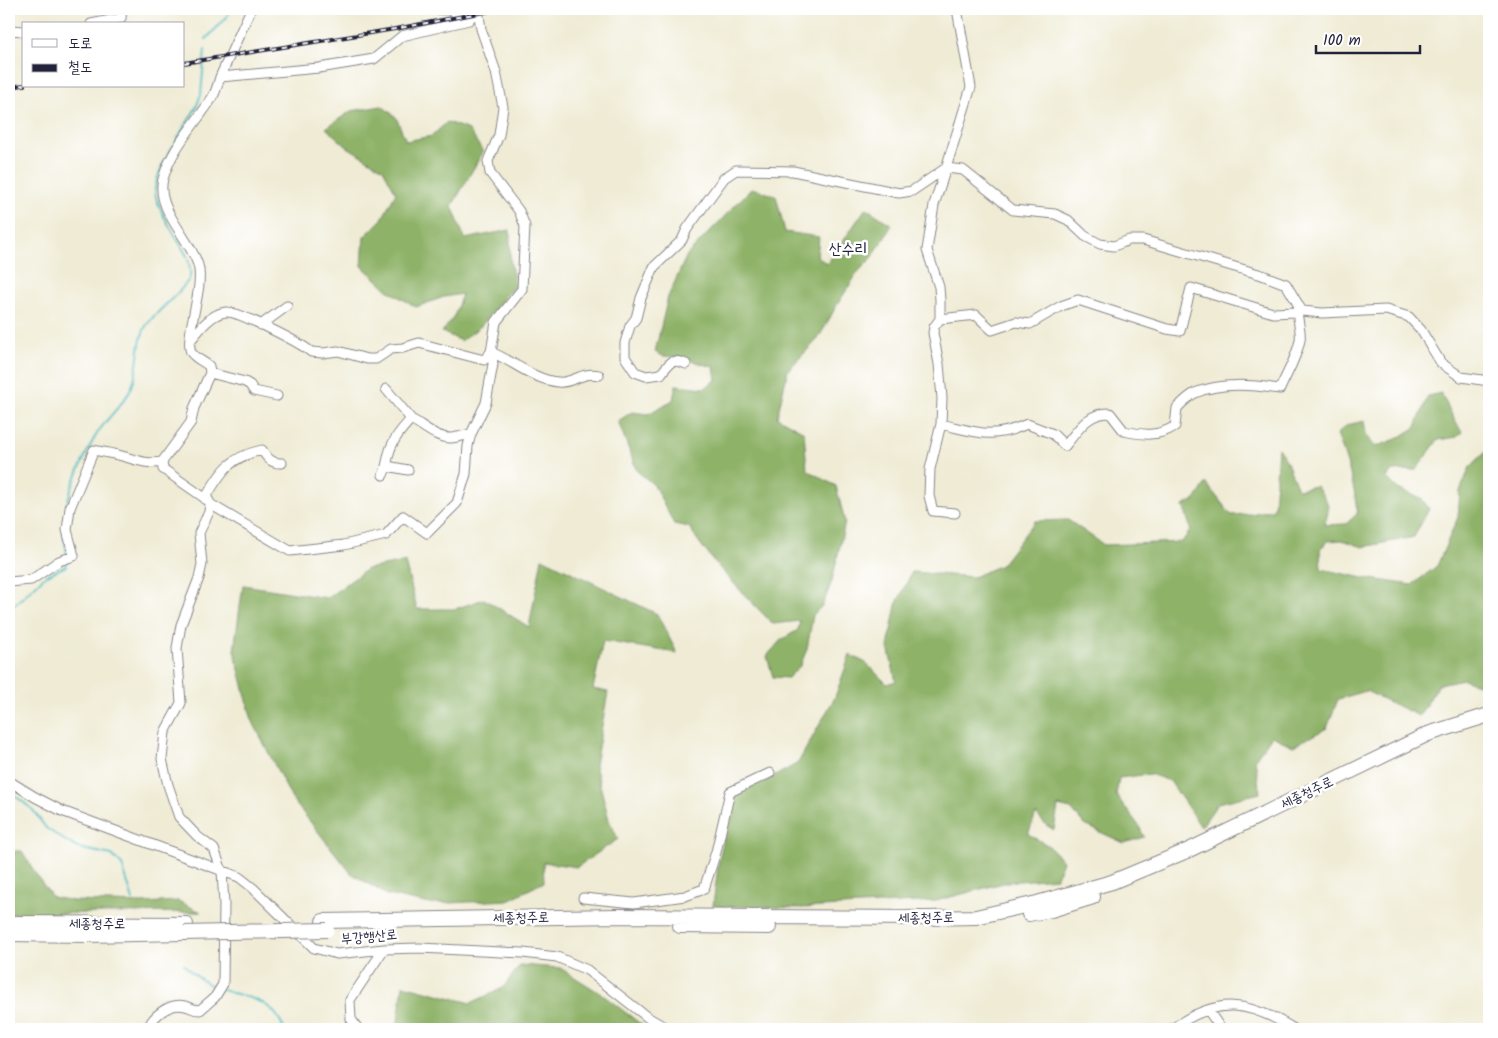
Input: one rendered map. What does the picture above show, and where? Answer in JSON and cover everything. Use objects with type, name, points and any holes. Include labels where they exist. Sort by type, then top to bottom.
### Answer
[{"type":"highway","name":"세종청주로","points":[[325,926],[616,916],[976,917],[1037,903],[1112,882],[1189,850],[1428,734],[1489,715]]},
{"type":"highway","name":"세종청주로","points":[[325,926],[902,927],[958,926],[993,922],[1051,910],[1108,892],[1216,846],[1405,753],[1489,722]]},
{"type":"highway","name":"세종청주로","points":[[9,923],[185,929]]},
{"type":"highway","points":[[185,929],[325,926]]},
{"type":"highway","name":"세종청주로","points":[[9,934],[87,935],[185,929]]},
{"type":"street","points":[[101,22],[121,18],[122,9]]},
{"type":"street","points":[[251,9],[212,98],[172,155],[162,181],[164,203],[199,266],[198,291],[190,351],[195,357],[209,366],[210,373],[194,408],[191,422],[162,462],[163,469],[208,502],[290,551],[344,545],[386,535],[404,516],[427,533],[457,504],[466,474],[471,434],[486,403],[493,364],[491,352],[496,322],[522,289],[525,226],[519,211],[490,173],[488,161],[499,134],[503,107],[496,72],[487,48],[477,9]]},
{"type":"street","points":[[427,9],[451,10],[469,20]]},
{"type":"street","points":[[220,77],[319,68],[374,59],[402,36],[469,20],[477,9]]},
{"type":"street","points":[[955,513],[932,510],[930,496],[930,469],[941,424],[942,398],[939,364],[933,333],[934,327],[940,319],[939,287],[927,250],[934,205],[971,87],[957,9]]},
{"type":"street","points":[[9,30],[22,31]]},
{"type":"street","points":[[686,364],[678,361],[668,363],[660,374],[646,376],[635,372],[625,357],[625,343],[654,267],[682,240],[687,229],[724,178],[736,170],[793,171],[899,193],[912,191],[946,168],[963,170],[1013,210],[1055,214],[1068,220],[1085,236],[1100,244],[1114,246],[1129,240],[1143,240],[1262,275],[1286,284],[1297,309],[1300,340],[1296,354],[1280,388],[1250,384],[1221,386],[1193,394],[1177,408],[1175,426],[1169,430],[1146,436],[1124,431],[1110,413],[1101,413],[1092,416],[1065,446],[1053,434],[1027,424],[1008,432],[984,434],[941,424]]},
{"type":"street","points":[[940,319],[976,315],[992,330],[1016,322],[1030,324],[1061,306],[1078,300],[1167,329],[1180,331],[1192,288],[1273,313],[1297,309],[1322,313],[1386,310],[1409,317],[1421,330],[1441,363],[1461,377],[1489,381]]},
{"type":"street","points":[[261,325],[286,306]]},
{"type":"street","points":[[190,341],[205,322],[225,312],[233,313],[261,325],[304,346],[310,352],[338,351],[367,360],[376,359],[391,349],[403,348],[419,343],[484,360],[491,352]]},
{"type":"street","points":[[491,352],[506,358],[535,375],[555,382],[562,383],[589,373],[599,375]]},
{"type":"street","points":[[210,373],[229,376],[245,382],[254,391],[277,396]]},
{"type":"street","points":[[386,389],[411,419],[436,435],[450,438],[471,434]]},
{"type":"street","points":[[383,476],[391,445],[411,419]]},
{"type":"street","points":[[9,582],[31,580],[59,561],[74,556],[67,530],[70,508],[94,450],[140,462],[162,462]]},
{"type":"street","points":[[148,1029],[157,1014],[174,1006],[186,1006],[192,1010],[200,1010],[215,997],[220,989],[224,904],[222,871],[214,849],[196,836],[179,817],[168,785],[162,759],[165,732],[181,703],[178,648],[181,625],[199,578],[202,564],[199,533],[209,512],[208,502],[225,468],[243,455],[262,450],[272,462],[282,463]]},
{"type":"street","points":[[387,466],[408,470]]},
{"type":"street","points":[[583,898],[634,903],[685,896],[704,889],[716,852],[730,792],[770,773]]},
{"type":"street","name":"부강행산로","points":[[9,782],[62,811],[239,877],[253,888],[314,948],[337,954],[384,949],[420,948],[514,952],[557,957],[587,970],[647,1017],[668,1029]]},
{"type":"street","points":[[358,1029],[351,1019],[350,1000],[384,949]]},
{"type":"street","points":[[1172,1029],[1195,1015],[1218,1006],[1248,1008],[1264,1012],[1294,1029]]},
{"type":"street","points":[[1208,1010],[1221,1029]]},
{"type":"green space","points":[[382,106],[396,117],[406,141],[432,136],[447,122],[469,130],[483,152],[452,206],[465,239],[510,230],[510,259],[515,285],[481,326],[461,341],[442,332],[454,317],[462,294],[444,297],[416,307],[389,291],[362,266],[364,237],[382,219],[396,193],[383,169],[346,146],[326,128],[351,111]]},
{"type":"green space","points":[[752,188],[776,196],[785,232],[819,237],[817,256],[827,264],[866,208],[892,225],[871,259],[858,272],[818,339],[788,370],[777,417],[804,432],[807,470],[836,486],[845,522],[832,581],[822,606],[813,615],[807,649],[800,666],[788,678],[773,677],[767,656],[781,640],[798,630],[800,621],[773,624],[718,566],[689,527],[674,524],[654,485],[637,471],[618,421],[632,412],[648,414],[673,400],[676,385],[705,388],[716,380],[714,367],[678,357],[663,356],[655,352],[668,297],[687,255]]},
{"type":"green space","points":[[1441,393],[1462,432],[1457,437],[1438,440],[1416,470],[1392,471],[1387,478],[1398,489],[1422,499],[1429,509],[1414,537],[1363,547],[1342,540],[1328,541],[1320,549],[1321,569],[1412,585],[1437,566],[1458,517],[1460,491],[1470,467],[1489,449],[1489,688],[1463,679],[1439,684],[1419,716],[1366,691],[1338,699],[1327,728],[1293,746],[1272,736],[1255,759],[1260,793],[1218,803],[1201,827],[1170,781],[1150,774],[1119,778],[1116,795],[1139,826],[1144,837],[1124,843],[1085,825],[1071,809],[1058,806],[1054,830],[1046,825],[1036,814],[1028,834],[1049,846],[1063,861],[1056,878],[1007,882],[936,901],[802,908],[713,906],[719,859],[736,791],[766,781],[798,763],[835,697],[850,655],[866,663],[887,684],[896,681],[888,647],[896,605],[912,572],[973,577],[1001,565],[1035,521],[1068,520],[1104,545],[1182,542],[1191,529],[1183,506],[1195,500],[1206,483],[1231,515],[1251,514],[1274,509],[1278,448],[1286,460],[1298,489],[1316,486],[1326,500],[1328,513],[1324,525],[1346,524],[1357,514],[1356,503],[1350,473],[1337,434],[1347,425],[1364,421],[1366,434],[1375,447],[1399,438],[1416,427],[1428,396]]},
{"type":"green space","points":[[542,558],[657,614],[677,653],[603,641],[593,689],[608,692],[595,765],[609,820],[618,839],[577,867],[543,862],[544,882],[508,900],[430,904],[387,895],[351,873],[292,799],[252,720],[234,650],[243,585],[327,598],[367,569],[405,562],[417,609],[455,609],[484,599],[529,627]]},
{"type":"green space","points":[[9,851],[22,851],[52,897],[73,901],[143,903],[178,901],[201,912],[9,914]]},
{"type":"green space","points":[[520,965],[560,968],[603,995],[647,1029],[397,1029],[403,985],[471,1003],[503,988]]},
{"type":"waterway","points":[[206,39],[226,18],[231,9]]},
{"type":"waterway","points":[[176,141],[196,108],[201,94],[205,50]]},
{"type":"waterway","points":[[67,505],[76,477],[92,443],[131,389],[136,374],[141,340],[146,326],[183,288],[190,277],[188,258],[162,213],[155,188],[160,171],[174,145]]},
{"type":"waterway","points":[[63,532],[67,554]]},
{"type":"waterway","points":[[9,610],[45,576],[66,566],[66,562]]},
{"type":"waterway","points":[[9,791],[32,809],[46,828],[61,838],[78,848],[112,855],[122,865],[133,900]]},
{"type":"waterway","points":[[184,964],[200,978],[218,988]]},
{"type":"waterway","points":[[222,990],[251,998],[267,1006],[279,1019],[284,1029]]},
{"type":"railway","points":[[185,63],[395,29],[500,9]]},
{"type":"railway","points":[[9,87],[22,85]]},
{"type":"district","name":"산수리","points":[[848,249]]}]
